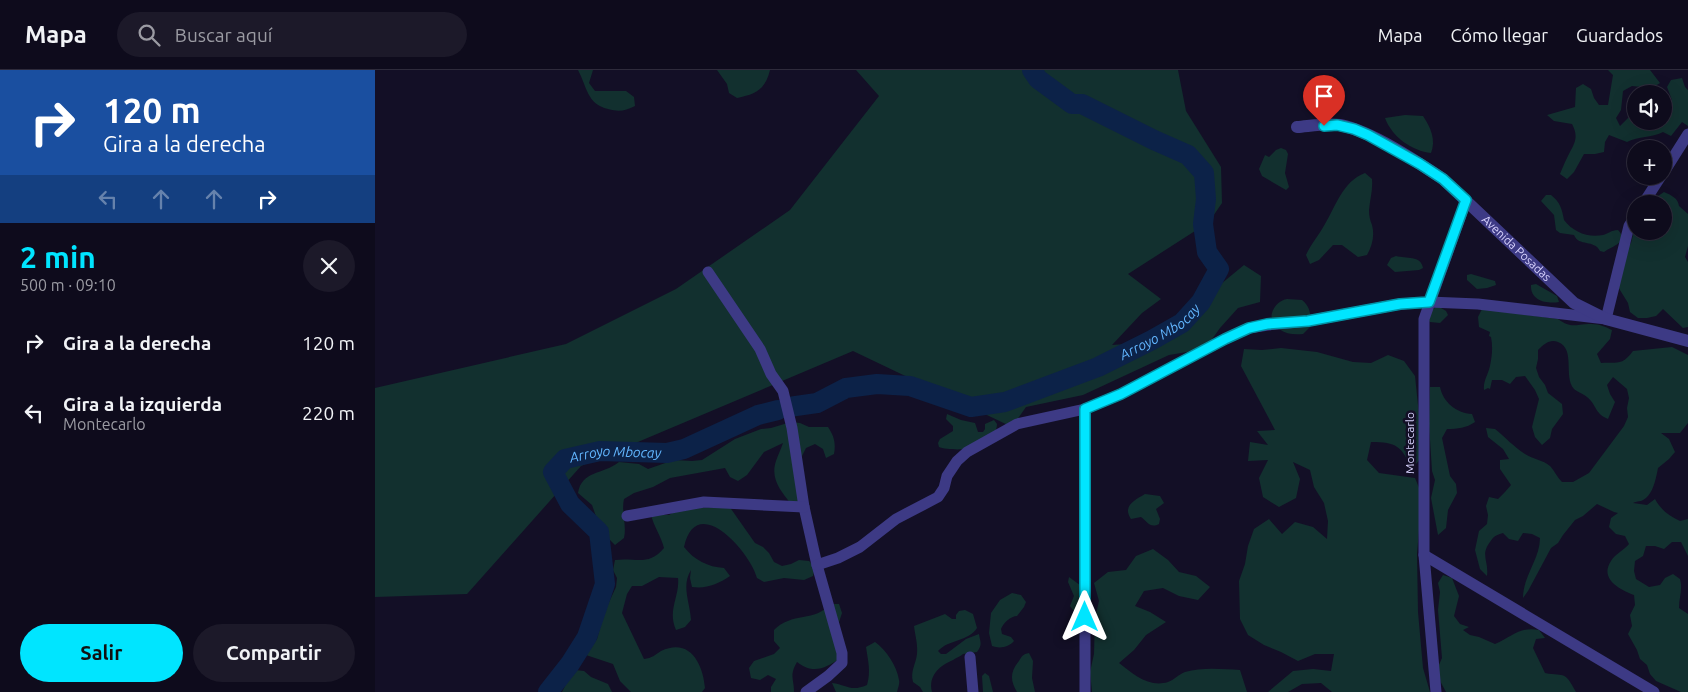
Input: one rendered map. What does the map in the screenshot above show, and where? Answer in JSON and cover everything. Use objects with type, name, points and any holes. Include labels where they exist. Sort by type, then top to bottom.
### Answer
[{"type":"street","name":"Avenida Posadas","points":[[1297,127],[1337,125],[1368,135],[1443,179],[1574,303],[1606,319],[1688,341]]},
{"type":"street","points":[[1672,159],[1688,134]]},
{"type":"street","name":"Montecarlo","points":[[1436,692],[1424,555],[1424,319],[1466,200]]},
{"type":"street","points":[[817,565],[838,558],[860,547],[896,519],[938,497],[944,488],[947,476],[957,461],[967,452],[1017,424],[1085,409],[1121,394],[1249,328],[1267,324],[1308,321],[1400,304],[1429,302],[1478,304],[1606,319],[1627,234]]},
{"type":"street","points":[[708,272],[760,350],[771,374],[783,391],[792,428],[804,507],[817,565],[842,652],[842,663],[806,692]]},
{"type":"street","points":[[1085,409],[1085,692]]},
{"type":"street","points":[[627,516],[705,502],[804,507]]},
{"type":"street","points":[[1424,555],[1653,692]]},
{"type":"street","points":[[970,657],[973,692]]},
{"type":"green space","points":[[578,70],[593,70],[589,83],[595,91],[626,91],[634,97],[635,106],[619,111],[601,107],[592,99]]},
{"type":"green space","points":[[717,70],[770,70],[768,77],[759,90],[737,98],[729,93],[727,84]]},
{"type":"green space","points":[[856,70],[1178,70],[1186,111],[1221,167],[1222,203],[1209,222],[1128,274],[1161,299],[1142,313],[1112,345],[1141,343],[1174,324],[1192,311],[1210,293],[1244,265],[1261,276],[1260,302],[1238,308],[1205,349],[1169,355],[1083,395],[1026,407],[1012,427],[853,351],[581,466],[467,594],[375,597],[375,388],[566,344],[676,289],[790,210],[879,96]]},
{"type":"green space","points":[[1608,70],[1650,70],[1660,83],[1657,85],[1627,85],[1627,89],[1623,91],[1621,110],[1616,118],[1620,126],[1627,119],[1627,130],[1672,130],[1672,85],[1668,85],[1671,80],[1682,78],[1688,90],[1688,126],[1682,122],[1671,136],[1663,132],[1627,140],[1627,142],[1609,135],[1605,142],[1604,152],[1584,154],[1574,172],[1567,179],[1560,174],[1575,142],[1574,129],[1572,124],[1554,121],[1547,115],[1575,107],[1576,88],[1583,84],[1591,89],[1599,105],[1608,105],[1613,75]]},
{"type":"green space","points":[[1405,115],[1423,116],[1432,134],[1431,153],[1424,152],[1403,142],[1392,131],[1385,118]]},
{"type":"green space","points":[[1281,148],[1286,150],[1288,154],[1285,173],[1289,187],[1286,190],[1262,176],[1259,169],[1265,155],[1269,157]]},
{"type":"green space","points":[[1365,173],[1372,179],[1369,210],[1373,237],[1367,255],[1358,257],[1342,245],[1333,245],[1319,260],[1310,264],[1306,255],[1341,195],[1351,182]]},
{"type":"green space","points":[[1664,192],[1670,195],[1660,195]]},
{"type":"green space","points":[[1546,195],[1551,195],[1557,200],[1564,220],[1576,231],[1586,235],[1597,236],[1618,230],[1621,234],[1621,241],[1604,252],[1594,245],[1579,241],[1574,235],[1560,233],[1556,230],[1554,215],[1541,201]]},
{"type":"green space","points":[[1672,196],[1688,214],[1688,246],[1685,257],[1688,262],[1688,327],[1683,328],[1663,309],[1656,316],[1647,318],[1638,318],[1630,312],[1628,303],[1612,277],[1613,267],[1632,240],[1672,240]]},
{"type":"green space","points":[[1396,256],[1416,259],[1422,264],[1423,268],[1395,272],[1387,265],[1391,258]]},
{"type":"green space","points":[[1471,274],[1495,281],[1496,285],[1477,289],[1467,280],[1467,275]]},
{"type":"green space","points":[[1536,284],[1557,296],[1559,302],[1545,302],[1536,298],[1531,290],[1531,285]]},
{"type":"green space","points":[[1282,300],[1302,300],[1309,309],[1310,327],[1303,334],[1284,332],[1272,321],[1275,307]]},
{"type":"green space","points":[[1438,306],[1446,311],[1448,315],[1440,323],[1430,322],[1427,319],[1430,311]]},
{"type":"green space","points":[[1482,309],[1558,319],[1571,325],[1595,324],[1612,330],[1610,339],[1597,354],[1601,363],[1622,361],[1633,351],[1672,347],[1688,355],[1688,423],[1680,433],[1661,433],[1669,439],[1675,452],[1658,468],[1653,487],[1648,496],[1641,501],[1633,503],[1647,505],[1655,499],[1672,517],[1680,521],[1688,519],[1688,556],[1681,542],[1672,542],[1664,549],[1646,546],[1643,556],[1635,561],[1634,571],[1636,579],[1649,587],[1660,585],[1665,578],[1673,574],[1680,579],[1679,608],[1688,614],[1688,692],[1681,692],[1656,681],[1650,674],[1647,665],[1640,659],[1628,634],[1632,626],[1630,615],[1635,605],[1634,595],[1617,587],[1609,578],[1608,573],[1608,567],[1613,559],[1629,544],[1625,536],[1616,534],[1609,527],[1611,518],[1618,513],[1597,504],[1575,520],[1558,543],[1551,548],[1523,598],[1540,538],[1532,534],[1523,533],[1518,541],[1509,539],[1503,533],[1497,535],[1491,540],[1485,555],[1487,576],[1480,569],[1475,550],[1479,531],[1487,524],[1486,506],[1489,497],[1498,499],[1511,485],[1500,469],[1500,460],[1509,459],[1503,449],[1488,437],[1486,428],[1495,429],[1525,454],[1547,464],[1562,482],[1573,482],[1589,473],[1624,426],[1628,417],[1629,398],[1627,389],[1613,377],[1607,385],[1615,402],[1608,419],[1603,417],[1590,400],[1574,389],[1571,384],[1567,351],[1558,342],[1552,341],[1547,343],[1538,350],[1536,368],[1548,393],[1562,404],[1563,414],[1552,429],[1550,438],[1542,445],[1535,437],[1532,427],[1539,399],[1525,376],[1516,377],[1510,384],[1502,380],[1492,380],[1490,389],[1484,390],[1492,348],[1490,332],[1479,327],[1478,317]]},
{"type":"green space","points":[[1281,348],[1317,352],[1353,362],[1371,363],[1388,355],[1404,361],[1415,376],[1421,434],[1425,453],[1412,469],[1405,455],[1397,447],[1387,443],[1371,442],[1367,460],[1379,473],[1415,478],[1422,495],[1417,554],[1418,612],[1423,668],[1430,692],[1332,692],[1321,683],[1302,684],[1288,692],[1268,692],[1293,671],[1313,669],[1331,671],[1334,654],[1315,654],[1298,661],[1248,635],[1240,619],[1239,581],[1254,529],[1269,519],[1282,534],[1295,522],[1313,527],[1327,539],[1328,521],[1324,503],[1314,487],[1310,470],[1293,462],[1300,479],[1296,498],[1279,507],[1263,497],[1259,478],[1268,460],[1248,461],[1250,442],[1268,445],[1257,431],[1275,430],[1241,366],[1244,349]]},
{"type":"green space","points":[[1430,387],[1440,387],[1444,397],[1451,406],[1472,414],[1475,422],[1462,428],[1447,429],[1442,438],[1450,476],[1456,484],[1457,493],[1448,510],[1446,528],[1438,535],[1431,498],[1435,480],[1432,471],[1429,424]]},
{"type":"green space","points":[[947,414],[975,423],[978,432],[983,432],[985,424],[994,420],[997,424],[996,430],[991,436],[966,448],[941,448],[938,443],[940,439],[953,431],[953,426],[946,419]]},
{"type":"green space","points":[[791,422],[809,427],[828,427],[835,443],[834,454],[826,458],[823,449],[815,444],[806,448],[802,456],[804,502],[791,504],[775,479],[776,461],[783,443],[764,452],[747,475],[738,481],[730,477],[725,468],[670,478],[624,499],[624,538],[615,545],[598,522],[592,505],[578,493],[584,480],[619,462],[639,464],[648,469],[674,460],[702,460],[735,439],[761,429]]},
{"type":"green space","points":[[1145,494],[1160,496],[1164,503],[1156,509],[1160,519],[1159,524],[1153,526],[1141,517],[1131,519],[1129,507]]},
{"type":"green space","points":[[729,506],[755,543],[769,553],[774,562],[782,566],[799,560],[809,561],[815,567],[813,576],[804,580],[784,578],[764,582],[757,578],[744,554],[722,531],[711,525],[699,524],[690,531],[684,547],[692,556],[702,562],[724,568],[730,576],[712,585],[692,587],[691,570],[686,588],[691,620],[685,627],[676,630],[673,616],[678,578],[659,577],[642,586],[632,586],[627,594],[622,613],[644,659],[671,648],[687,650],[698,662],[705,688],[702,692],[631,692],[620,681],[613,664],[586,655],[597,639],[604,613],[616,587],[617,578],[613,570],[615,560],[647,559],[658,554],[664,548],[651,515],[669,515],[677,510]]},
{"type":"green space","points":[[1153,549],[1168,560],[1179,572],[1196,576],[1210,587],[1198,600],[1179,596],[1163,588],[1144,591],[1135,606],[1150,612],[1166,622],[1146,635],[1134,650],[1119,663],[1142,679],[1154,683],[1168,682],[1183,673],[1198,669],[1240,670],[1247,692],[1092,692],[1090,672],[1094,654],[1095,618],[1099,601],[1094,583],[1108,572],[1126,570],[1136,556]]},
{"type":"green space","points":[[1443,575],[1452,578],[1459,596],[1454,616],[1460,624],[1469,627],[1463,630],[1470,635],[1495,644],[1521,631],[1539,630],[1545,638],[1536,639],[1533,648],[1545,673],[1566,677],[1576,692],[1446,692],[1438,677],[1438,667],[1442,658],[1438,610],[1440,592],[1438,583]]},
{"type":"green space","points":[[1069,577],[1084,588],[1082,608],[1077,612],[1070,606],[1074,596],[1068,582]]},
{"type":"green space","points":[[1012,593],[1021,595],[1026,602],[1017,616],[1007,620],[1001,629],[1002,634],[1011,637],[1014,641],[1004,647],[992,646],[989,633],[991,613],[1000,600]]},
{"type":"green space","points":[[830,604],[839,604],[842,613],[839,622],[841,658],[819,669],[809,668],[797,662],[793,674],[794,692],[771,692],[771,687],[776,679],[768,675],[760,680],[751,678],[749,668],[754,661],[774,654],[780,648],[774,641],[774,630],[788,621],[818,613]]},
{"type":"green space","points":[[965,610],[973,614],[977,628],[969,636],[947,644],[938,651],[941,654],[946,654],[966,639],[979,634],[981,643],[979,649],[977,652],[963,654],[943,665],[933,676],[932,692],[923,692],[913,682],[912,678],[917,650],[914,626],[945,614],[952,619],[956,619],[959,611]]},
{"type":"green space","points":[[875,642],[887,654],[896,669],[899,681],[897,692],[836,692],[832,683],[853,688],[867,685],[869,671],[866,647]]},
{"type":"green space","points":[[1029,653],[1033,661],[1032,678],[1035,692],[1017,692],[1012,680],[1013,672],[1022,657]]},
{"type":"green space","points":[[575,670],[584,671],[591,677],[608,684],[612,692],[562,692]]},
{"type":"green space","points":[[985,673],[989,676],[993,692],[983,692],[982,676]]},
{"type":"waterway","name":"Arroyo Mbocay","points":[[789,407],[817,403],[846,388],[877,384],[910,386],[971,407],[1005,402],[1098,367],[1152,340],[1182,323],[1201,302],[1219,269],[1207,252],[1203,224],[1206,199],[1204,173],[1188,155],[1082,104],[1072,104],[1038,79],[1032,70]]},
{"type":"waterway","name":"Arroyo Mbocay","points":[[548,692],[570,664],[587,637],[605,584],[599,532],[570,504],[553,472],[565,459],[600,451],[667,453],[684,449],[758,415],[778,410]]},
{"type":"route","points":[[1085,617],[1085,409],[1121,394],[1249,328],[1267,324],[1308,321],[1400,304],[1429,302],[1466,200],[1443,179],[1368,135],[1337,125],[1324,126]]}]
